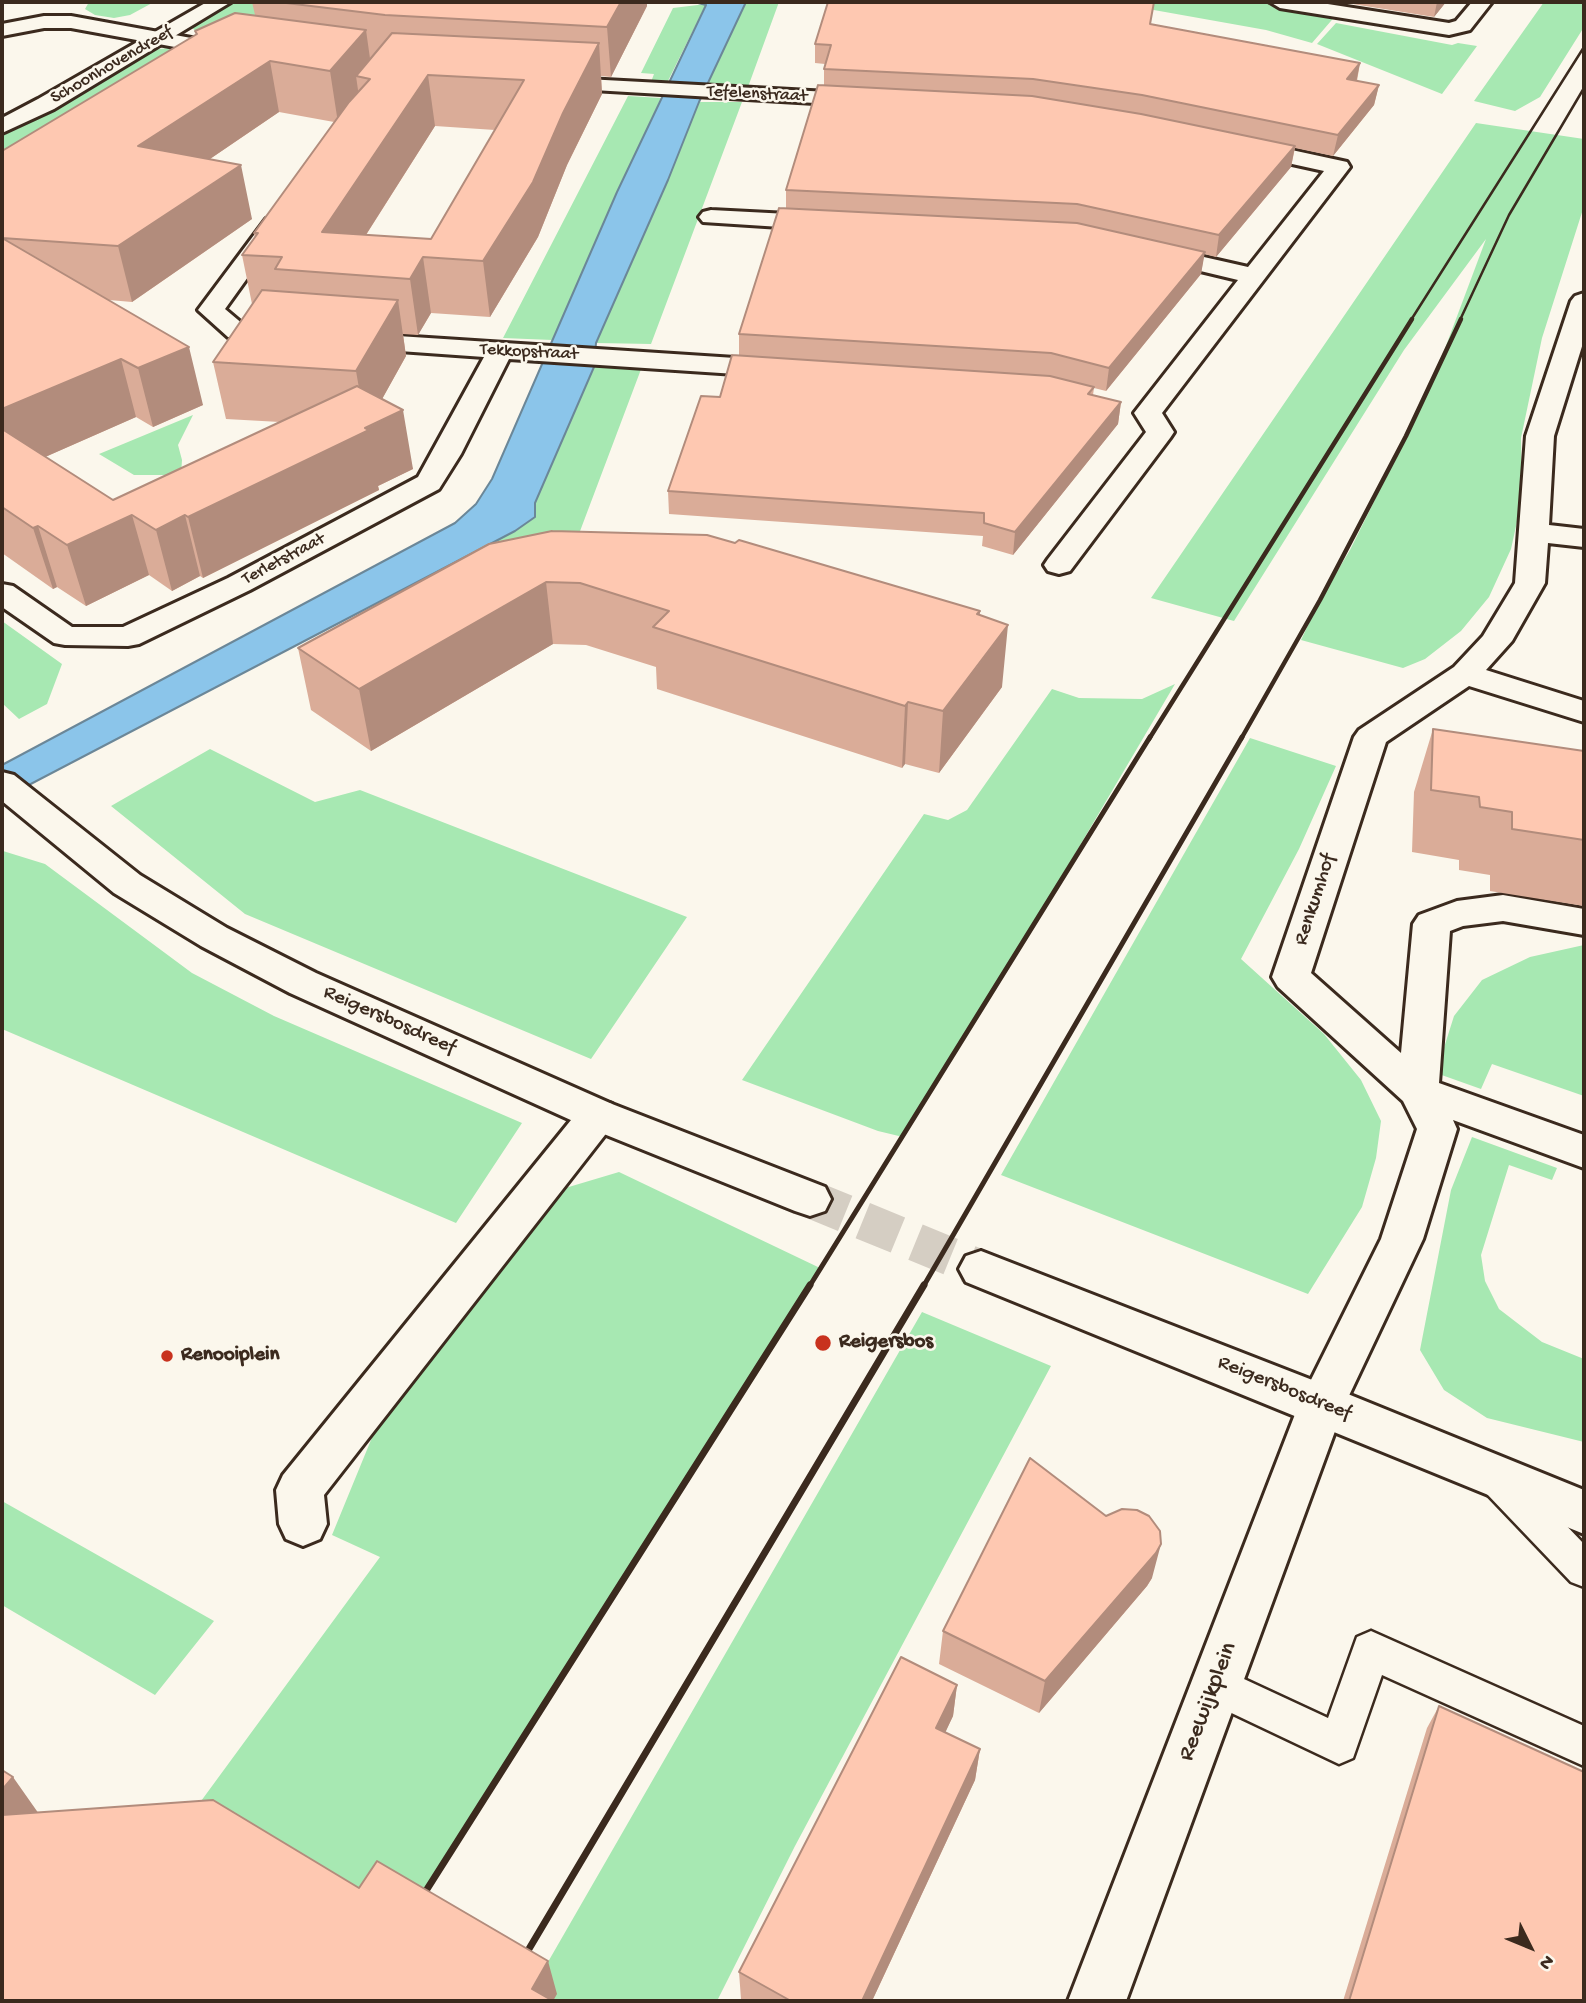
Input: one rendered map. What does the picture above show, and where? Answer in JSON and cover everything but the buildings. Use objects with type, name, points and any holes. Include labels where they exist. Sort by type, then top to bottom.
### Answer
[{"type":"street","name":"Schoonhovendreef","points":[[2,114],[190,2]]},
{"type":"street","name":"Schoonhovendreef","points":[[2,126],[46,104],[221,2]]},
{"type":"street","points":[[1280,2],[1449,29],[1463,26],[1482,2]]},
{"type":"street","points":[[2,30],[44,22],[72,12],[136,33],[249,55],[207,69]]},
{"type":"street","name":"Tefelenstraat","points":[[527,82],[890,102]]},
{"type":"street","points":[[1059,565],[1160,432],[1136,410],[1254,276],[1339,167],[1213,140]]},
{"type":"street","points":[[285,209],[211,310],[237,332],[306,337]]},
{"type":"street","points":[[711,217],[845,223]]},
{"type":"street","points":[[1126,247],[1254,276]]},
{"type":"street","points":[[1451,683],[1496,641],[1530,583],[1540,436],[1574,369],[1584,302]]},
{"type":"street","name":"Tekkopstraat","points":[[334,339],[806,370]]},
{"type":"street","name":"Terletstraat","points":[[2,593],[65,636],[128,637],[239,584],[429,483],[500,352]]},
{"type":"street","points":[[1532,532],[1584,538]]},
{"type":"street","points":[[1451,683],[1584,712]]},
{"type":"street","name":"Renkumhof","points":[[1451,683],[1371,737],[1290,977],[1418,1091],[1584,1152]]},
{"type":"street","name":"Reigersbosdreef","points":[[2,783],[128,884],[214,937],[303,983],[598,1115],[810,1199]]},
{"type":"street","points":[[1418,1091],[1432,924],[1457,914],[1503,908],[1584,922]]},
{"type":"street","name":"Renkumhof","points":[[1322,1404],[1402,1239],[1437,1129],[1418,1091]]},
{"type":"street","points":[[303,1524],[300,1490],[598,1115]]},
{"type":"street","name":"Reigersbosdreef","points":[[981,1269],[1322,1404],[1584,1512]]},
{"type":"street","name":"Reewijkplein","points":[[1097,2001],[1322,1404]]},
{"type":"lane","points":[[1493,1474],[1584,1570]]},
{"type":"lane","points":[[1216,1685],[1339,1744],[1371,1650],[1584,1746]]},
{"type":"green space","points":[[89,2],[154,2],[130,15],[114,18],[95,15],[85,9]]},
{"type":"green space","points":[[230,2],[318,2],[200,35],[190,26]]},
{"type":"green space","points":[[746,2],[779,2],[748,87],[707,85]]},
{"type":"green space","points":[[1109,2],[1264,2],[1337,14],[1312,43],[1266,30]]},
{"type":"green space","points":[[1544,2],[1584,2],[1584,27],[1540,97],[1515,111],[1474,101]]},
{"type":"green space","points":[[706,4],[667,83],[651,82],[654,74],[641,73],[673,8]]},
{"type":"green space","points":[[1336,23],[1452,45],[1458,43],[1477,46],[1442,94],[1317,44]]},
{"type":"green space","points":[[186,46],[2,160],[2,134],[142,51]]},
{"type":"green space","points":[[628,96],[661,98],[552,340],[503,338]]},
{"type":"green space","points":[[699,102],[742,102],[651,344],[596,343],[668,180]]},
{"type":"green space","points":[[1476,123],[1584,139],[1584,206],[1542,338],[1521,438],[1522,499],[1511,549],[1489,597],[1461,631],[1425,659],[1403,668],[1301,640],[1320,600],[1350,550],[1429,391],[1486,239],[1404,350],[1234,621],[1151,598]]},
{"type":"green space","points":[[643,364],[568,563],[468,574],[394,595],[515,531],[534,517],[535,503],[594,367]]},
{"type":"green space","points":[[193,415],[178,445],[182,460],[181,475],[134,475],[99,454]]},
{"type":"green space","points":[[2,621],[62,664],[47,704],[19,719],[2,703]]},
{"type":"green space","points":[[1175,684],[986,1005],[903,1137],[878,1131],[742,1080],[924,814],[948,820],[967,810],[1052,689],[1079,698],[1142,699]]},
{"type":"green space","points":[[1250,738],[1336,766],[1299,849],[1241,959],[1324,1034],[1361,1080],[1381,1121],[1376,1158],[1362,1207],[1308,1294],[1001,1175]]},
{"type":"green space","points":[[210,749],[315,802],[360,790],[687,917],[591,1059],[245,914],[111,806]]},
{"type":"green space","points":[[3,851],[45,864],[192,973],[274,1016],[522,1123],[456,1223],[2,1029]]},
{"type":"green space","points":[[1584,945],[1584,1096],[1492,1064],[1481,1089],[1436,1073],[1454,1016],[1482,980],[1530,957]]},
{"type":"green space","points":[[1472,1137],[1557,1168],[1552,1180],[1509,1165],[1481,1255],[1485,1281],[1499,1309],[1542,1342],[1584,1359],[1584,1442],[1487,1418],[1444,1390],[1420,1350],[1451,1190]]},
{"type":"green space","points":[[619,1172],[820,1268],[374,1973],[160,1857],[380,1557],[332,1535],[380,1418],[552,1192]]},
{"type":"green space","points":[[922,1312],[1051,1366],[795,1846],[717,2001],[556,2001],[533,1988]]},
{"type":"green space","points":[[2,1501],[214,1621],[155,1695],[2,1605]]},
{"type":"water","points":[[746,2],[699,102],[668,180],[596,343],[594,367],[535,503],[535,517],[515,531],[2,799],[2,765],[455,523],[476,504],[492,479],[617,192],[706,5],[698,3]]},
{"type":"tunnel","points":[[810,1199],[981,1269]]},
{"type":"railway","points":[[1411,320],[1584,47]]},
{"type":"railway","points":[[1460,320],[1509,215],[1584,88]]},
{"type":"railway","points":[[1149,739],[1412,319]]},
{"type":"railway","points":[[1241,739],[1320,600],[1406,436],[1461,319]]},
{"type":"railway","points":[[809,1287],[1150,737]]},
{"type":"railway","points":[[923,1287],[1242,737]]},
{"type":"railway","points":[[417,1905],[810,1285]]},
{"type":"railway","points":[[498,2001],[924,1285]]},
{"type":"place","name":"Reigersbos","points":[[823,1343]]},
{"type":"place","name":"Renooiplein","points":[[167,1356]]}]
